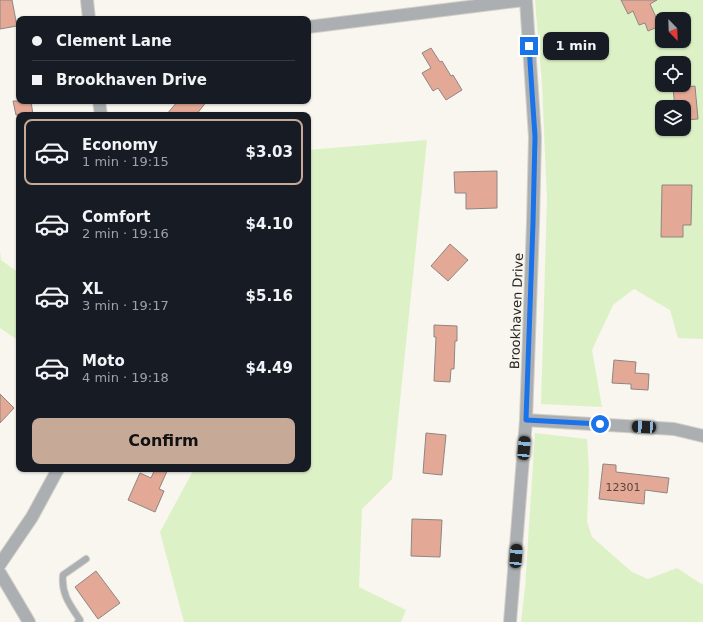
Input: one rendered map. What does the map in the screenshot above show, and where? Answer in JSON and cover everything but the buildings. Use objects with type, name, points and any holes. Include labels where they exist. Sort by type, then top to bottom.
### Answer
[{"type":"street","points":[[87,0],[89,16]]},
{"type":"street","points":[[311,27],[525,0]]},
{"type":"street","name":"Brookhaven Drive","points":[[510,622],[526,420],[533,223],[535,137],[525,0]]},
{"type":"street","points":[[526,420],[674,428],[703,436]]},
{"type":"street","points":[[0,564],[32,517],[56,472]]},
{"type":"street","points":[[0,573],[29,622]]},
{"type":"lane","points":[[78,622],[80,620],[70,605],[62,586],[63,575],[86,558]]},
{"type":"green space","points":[[535,0],[703,0],[703,339],[678,338],[670,310],[634,289],[613,305],[592,350],[602,407],[541,404],[547,199],[542,84]]},
{"type":"green space","points":[[427,140],[392,479],[362,509],[359,587],[406,610],[401,622],[184,622],[160,532],[192,472],[311,472],[311,150]]},
{"type":"green space","points":[[0,250],[1,260],[16,271],[16,339],[0,328]]},
{"type":"green space","points":[[535,433],[587,439],[589,471],[587,522],[592,537],[632,572],[648,579],[677,568],[703,585],[703,622],[521,622],[525,588]]},
{"type":"route","points":[[529,46],[535,137],[526,420],[600,424]]}]
